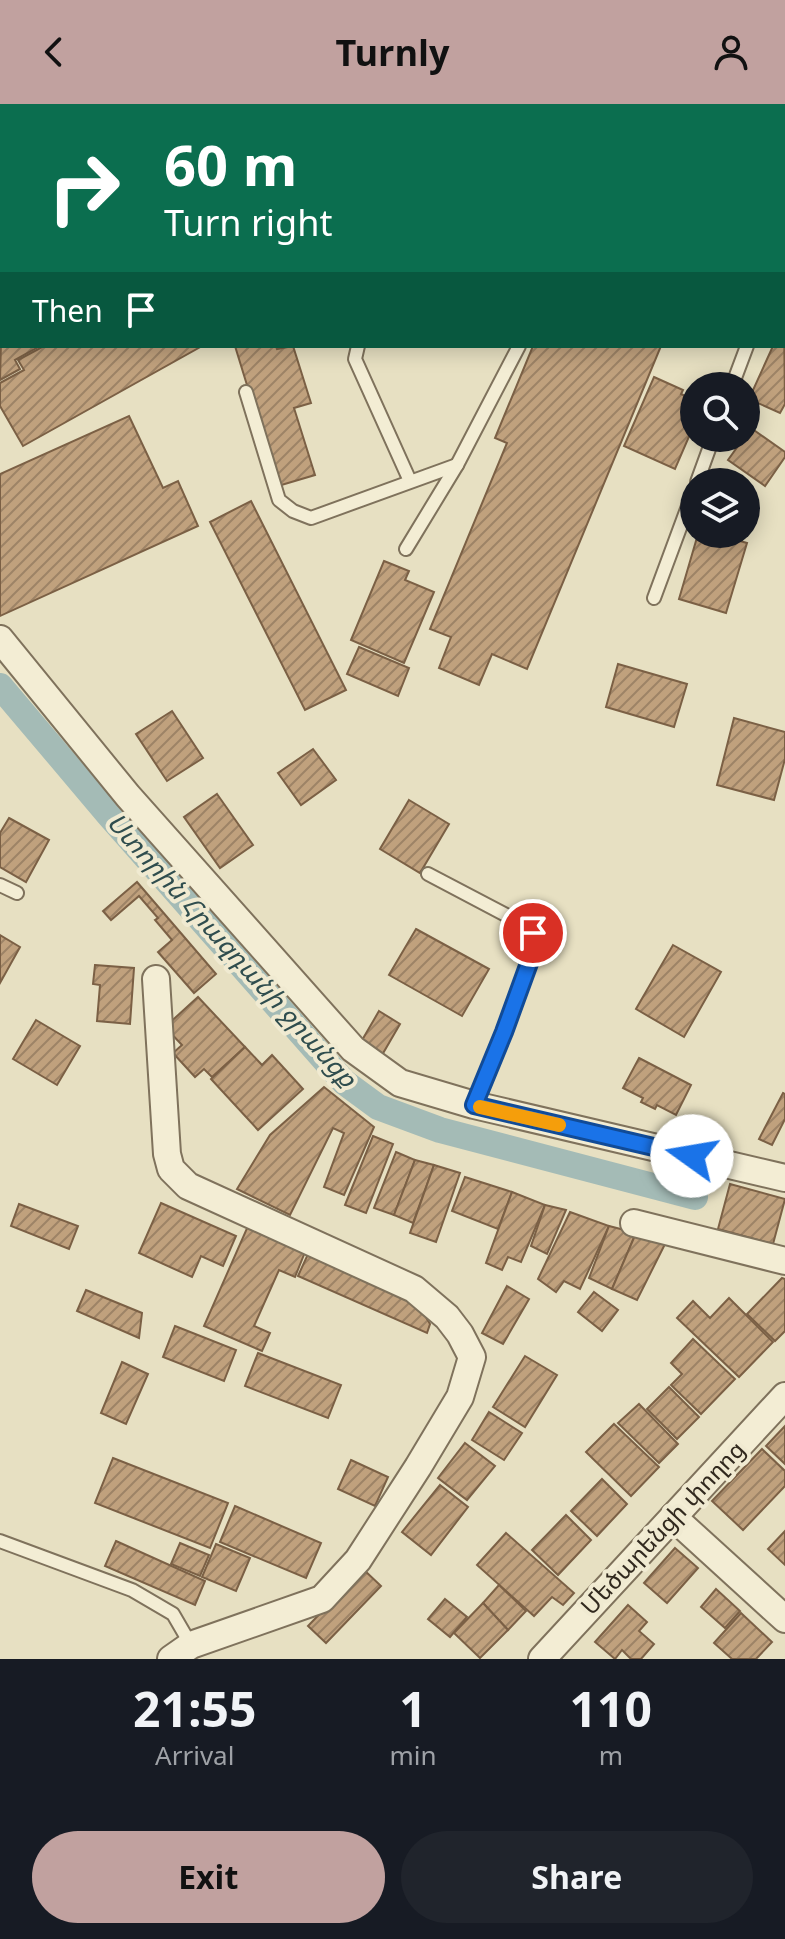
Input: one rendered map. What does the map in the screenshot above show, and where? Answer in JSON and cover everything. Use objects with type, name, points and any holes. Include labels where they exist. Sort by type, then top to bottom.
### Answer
[{"type":"street","points":[[0,639],[128,796],[353,1049],[400,1083],[474,1105],[785,1178]]},
{"type":"street","points":[[156,979],[167,1154],[171,1169],[188,1186],[414,1289],[447,1317],[472,1357],[460,1397],[425,1455],[358,1560],[322,1599],[181,1652]]},
{"type":"street","points":[[634,1223],[785,1261]]},
{"type":"street","name":"Մեծարենցի փողոց","points":[[542,1659],[785,1396]]},
{"type":"street","points":[[673,1517],[785,1619]]},
{"type":"lane","points":[[358,348],[355,359],[410,481]]},
{"type":"lane","points":[[406,549],[457,465],[518,348]]},
{"type":"lane","points":[[737,372],[746,350]]},
{"type":"lane","points":[[246,392],[279,500],[293,511],[311,518],[457,465]]},
{"type":"lane","points":[[654,598],[680,528]]},
{"type":"lane","points":[[428,874],[525,925],[533,933],[536,944],[474,1105]]},
{"type":"lane","points":[[0,885],[17,893]]},
{"type":"lane","points":[[0,1541],[132,1590],[173,1614],[181,1652]]},
{"type":"building","points":[[1,348],[36,348],[15,360],[20,369],[0,380]]},
{"type":"building","points":[[40,348],[198,348],[23,446],[0,406],[0,383],[24,370],[18,360]]},
{"type":"building","points":[[236,348],[294,348],[311,403],[294,408],[315,475],[278,486]]},
{"type":"building","points":[[532,348],[660,348],[527,669],[492,654],[479,685],[439,668],[451,637],[430,629],[507,443],[495,438]]},
{"type":"building","points":[[772,348],[784,348],[785,404],[780,413],[760,404],[760,375]]},
{"type":"building","points":[[654,377],[680,389],[682,452],[675,469],[624,446]]},
{"type":"building","points":[[129,416],[163,488],[178,481],[198,526],[0,616],[0,474]]},
{"type":"building","points":[[760,434],[785,452],[785,457],[765,486],[760,482],[760,468],[739,468],[728,460],[734,452],[760,452]]},
{"type":"building","points":[[251,501],[346,690],[305,710],[210,522]]},
{"type":"building","points":[[694,548],[746,548],[726,613],[679,599]]},
{"type":"building","points":[[384,561],[409,571],[405,580],[434,592],[404,663],[351,640]]},
{"type":"building","points":[[359,647],[409,668],[398,696],[347,674]]},
{"type":"building","points":[[618,664],[687,684],[674,727],[606,707]]},
{"type":"building","points":[[172,711],[203,758],[167,781],[136,734]]},
{"type":"building","points":[[734,718],[785,732],[785,759],[774,800],[717,785]]},
{"type":"building","points":[[313,749],[336,780],[301,805],[278,773]]},
{"type":"building","points":[[217,794],[253,845],[220,868],[184,817]]},
{"type":"building","points":[[409,800],[449,824],[420,873],[380,849]]},
{"type":"building","points":[[9,818],[49,840],[26,882],[0,867],[0,833]]},
{"type":"building","points":[[137,882],[216,974],[194,993],[158,952],[172,940],[139,896],[111,920],[103,911]]},
{"type":"building","points":[[416,929],[489,969],[462,1016],[389,975]]},
{"type":"building","points":[[0,935],[20,947],[0,983]]},
{"type":"building","points":[[673,945],[721,972],[684,1037],[636,1009]]},
{"type":"building","points":[[95,965],[134,968],[130,1024],[97,1021],[100,985],[93,984]]},
{"type":"building","points":[[198,997],[245,1047],[212,1077],[204,1069],[195,1077],[173,1053],[182,1045],[165,1027]]},
{"type":"building","points":[[379,1011],[400,1024],[382,1055],[361,1042]]},
{"type":"building","points":[[36,1020],[80,1046],[57,1085],[13,1059]]},
{"type":"building","points":[[245,1047],[262,1065],[272,1055],[303,1089],[258,1130],[211,1079]]},
{"type":"building","points":[[639,1058],[691,1085],[676,1115],[657,1105],[655,1109],[641,1102],[643,1098],[623,1088]]},
{"type":"building","points":[[324,1087],[374,1127],[344,1195],[324,1187],[344,1133],[333,1128],[290,1215],[237,1189],[270,1135]]},
{"type":"building","points":[[783,1093],[785,1119],[772,1145],[759,1139]]},
{"type":"building","points":[[373,1136],[393,1144],[366,1213],[345,1205]]},
{"type":"building","points":[[396,1152],[415,1160],[394,1215],[374,1208]]},
{"type":"building","points":[[415,1160],[434,1165],[413,1223],[394,1215]]},
{"type":"building","points":[[434,1165],[460,1173],[436,1242],[410,1233]]},
{"type":"building","points":[[465,1177],[512,1192],[498,1229],[452,1211]]},
{"type":"building","points":[[730,1184],[785,1199],[773,1244],[718,1229]]},
{"type":"building","points":[[512,1192],[545,1205],[521,1262],[508,1257],[502,1270],[486,1263]]},
{"type":"building","points":[[161,1203],[236,1236],[223,1266],[201,1256],[192,1277],[139,1253]]},
{"type":"building","points":[[19,1204],[78,1226],[69,1249],[11,1226]]},
{"type":"building","points":[[545,1205],[566,1210],[547,1254],[531,1246]]},
{"type":"building","points":[[570,1212],[609,1226],[580,1289],[564,1281],[556,1292],[538,1279]]},
{"type":"building","points":[[248,1226],[305,1252],[295,1277],[279,1270],[254,1326],[270,1333],[262,1351],[204,1326]]},
{"type":"building","points":[[609,1226],[636,1233],[612,1289],[589,1278]]},
{"type":"building","points":[[636,1233],[666,1242],[637,1300],[612,1289]]},
{"type":"building","points":[[308,1254],[417,1302],[430,1324],[427,1333],[298,1276]]},
{"type":"building","points":[[782,1278],[785,1279],[785,1331],[775,1341],[747,1314]]},
{"type":"building","points":[[507,1286],[529,1299],[503,1344],[482,1333]]},
{"type":"building","points":[[86,1290],[142,1313],[139,1338],[77,1311]]},
{"type":"building","points":[[594,1292],[618,1310],[602,1331],[578,1312]]},
{"type":"building","points":[[729,1298],[773,1342],[739,1377],[677,1318],[693,1301],[710,1318]]},
{"type":"building","points":[[175,1326],[236,1350],[224,1381],[163,1357]]},
{"type":"building","points":[[693,1339],[735,1379],[701,1414],[671,1385],[682,1374],[671,1363]]},
{"type":"building","points":[[258,1353],[341,1385],[328,1418],[245,1386]]},
{"type":"building","points":[[525,1356],[557,1375],[525,1427],[493,1407]]},
{"type":"building","points":[[122,1362],[148,1374],[126,1424],[101,1413]]},
{"type":"building","points":[[669,1387],[699,1417],[677,1439],[647,1409]]},
{"type":"building","points":[[639,1404],[678,1444],[659,1463],[618,1423]]},
{"type":"building","points":[[489,1412],[522,1433],[504,1460],[472,1440]]},
{"type":"building","points":[[614,1424],[659,1467],[631,1496],[586,1452]]},
{"type":"building","points":[[785,1426],[785,1464],[766,1446]]},
{"type":"building","points":[[465,1443],[495,1466],[467,1500],[438,1478]]},
{"type":"building","points":[[762,1449],[785,1471],[785,1486],[743,1530],[712,1501]]},
{"type":"building","points":[[113,1458],[228,1503],[210,1548],[95,1503]]},
{"type":"building","points":[[351,1460],[388,1477],[375,1506],[338,1489]]},
{"type":"building","points":[[602,1479],[627,1504],[597,1536],[571,1511]]},
{"type":"building","points":[[440,1485],[468,1507],[431,1555],[402,1532]]},
{"type":"building","points":[[235,1506],[321,1543],[306,1578],[220,1542]]},
{"type":"building","points":[[566,1515],[591,1540],[558,1575],[532,1550]]},
{"type":"building","points":[[785,1531],[785,1565],[768,1549]]},
{"type":"building","points":[[506,1533],[574,1593],[563,1605],[552,1597],[534,1616],[477,1565]]},
{"type":"building","points":[[116,1541],[205,1581],[195,1605],[105,1566]]},
{"type":"building","points":[[180,1543],[209,1555],[200,1576],[171,1564]]},
{"type":"building","points":[[216,1544],[250,1558],[236,1591],[202,1577]]},
{"type":"building","points":[[675,1548],[698,1568],[667,1603],[644,1583]]},
{"type":"building","points":[[363,1569],[381,1586],[326,1643],[308,1626]]},
{"type":"building","points":[[499,1585],[526,1611],[508,1630],[483,1603]]},
{"type":"building","points":[[716,1589],[740,1611],[725,1628],[701,1607]]},
{"type":"building","points":[[445,1599],[467,1617],[450,1637],[428,1619]]},
{"type":"building","points":[[483,1603],[508,1630],[480,1658],[454,1633]]},
{"type":"building","points":[[628,1605],[647,1622],[639,1631],[654,1644],[641,1659],[631,1659],[622,1650],[615,1659],[595,1642]]},
{"type":"building","points":[[741,1613],[772,1642],[756,1659],[732,1659],[714,1643]]},
{"type":"waterway","name":"Ստորին Հրազդանի ջրանցք","points":[[0,686],[344,1082],[378,1107],[440,1130],[695,1197]]},
{"type":"slow traffic","points":[[480,1107],[559,1125]]},
{"type":"route","points":[[533,933],[536,944],[474,1105],[692,1156]]}]
